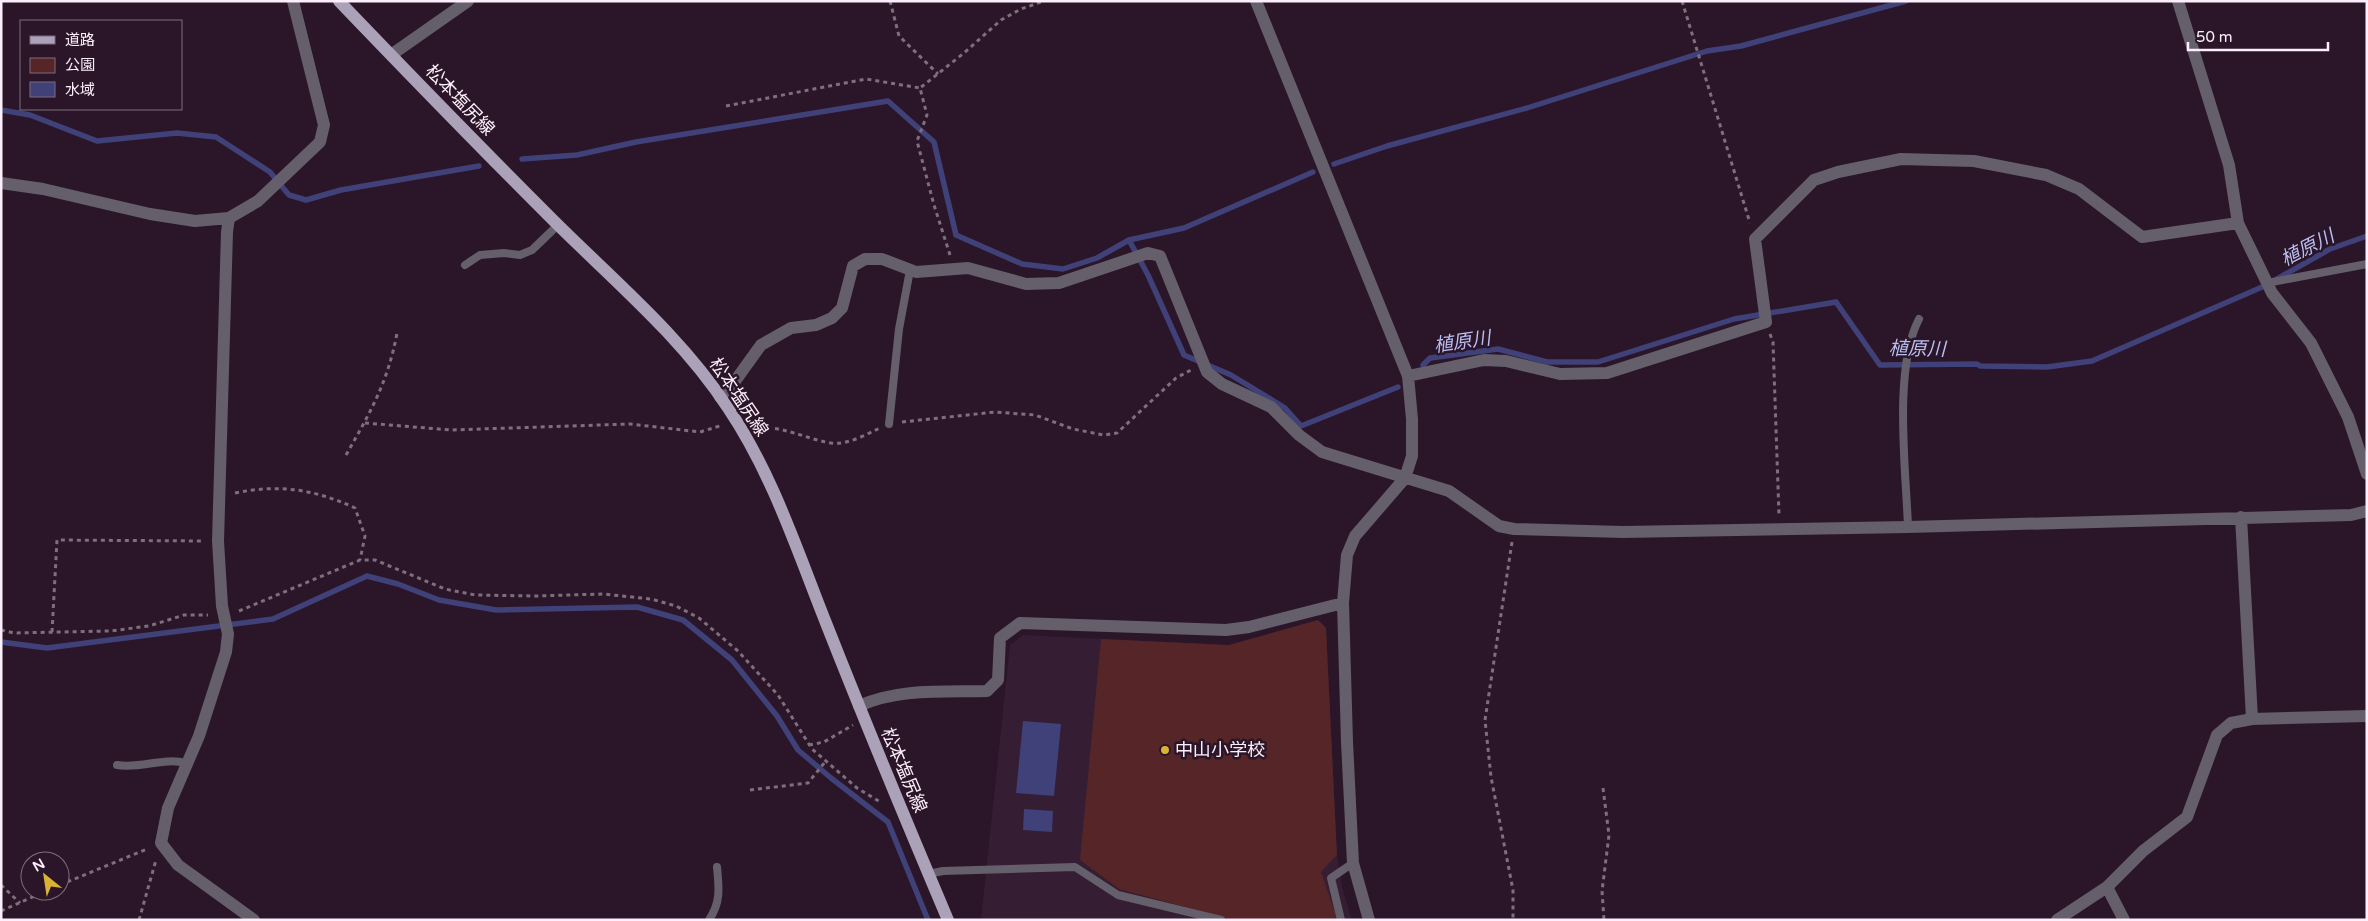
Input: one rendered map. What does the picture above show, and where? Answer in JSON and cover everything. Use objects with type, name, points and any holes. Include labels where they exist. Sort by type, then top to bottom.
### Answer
[{"type":"main road","name":"松本塩尻線","points":[[339,1],[558,225],[658,324],[696,365],[736,421],[777,501],[864,719],[948,920]]},
{"type":"street","points":[[1,183],[43,189],[150,214],[195,221],[229,218],[258,201],[320,142],[324,125],[293,1]]},
{"type":"street","points":[[1256,1],[1408,376],[1412,419],[1412,456],[1405,478],[1355,536],[1347,555],[1343,603],[1353,863],[1369,920]]},
{"type":"street","points":[[2178,1],[2229,165],[2238,223],[2272,293],[2311,343],[2348,417],[2367,474]]},
{"type":"street","points":[[391,55],[462,3]]},
{"type":"street","points":[[1408,376],[1484,360],[1506,361],[1560,374],[1607,373],[1766,322],[1755,238],[1814,180],[1838,172],[1901,159],[1974,161],[2046,175],[2078,189],[2142,237],[2238,223]]},
{"type":"street","points":[[229,218],[226,232],[218,541],[224,615],[228,634],[226,652],[198,736],[168,808],[161,843],[178,865],[254,920]]},
{"type":"street","points":[[720,397],[730,388],[761,345],[791,328],[816,325],[832,318],[842,308],[853,266],[865,259],[882,259],[916,272],[968,268],[1026,284],[1059,283],[1148,253],[1160,256],[1206,372],[1222,384],[1271,408],[1322,452],[1449,491],[1499,526],[1514,529],[1623,532],[1908,527],[2351,514],[2367,511]]},
{"type":"street","points":[[2241,517],[2252,719]]},
{"type":"street","points":[[859,706],[873,700],[905,693],[987,691],[998,680],[1000,638],[1020,623],[1226,630],[1250,627],[1343,603]]},
{"type":"street","points":[[2057,920],[2107,887],[2143,851],[2188,817],[2216,735],[2231,723],[2252,719],[2367,716]]},
{"type":"street","points":[[2107,887],[2124,920]]},
{"type":"lane","points":[[465,265],[480,255],[504,253],[520,255],[532,250],[558,225]]},
{"type":"lane","points":[[2267,283],[2367,264]]},
{"type":"lane","points":[[889,424],[900,329],[910,270]]},
{"type":"lane","points":[[1908,527],[1903,391],[1911,333],[1919,319]]},
{"type":"lane","points":[[117,765],[130,767],[174,760],[186,763]]},
{"type":"lane","points":[[1342,920],[1331,878],[1353,863]]},
{"type":"lane","points":[[928,874],[943,871],[1075,867],[1118,895],[1221,920]]},
{"type":"lane","points":[[709,920],[720,898],[717,868]]},
{"type":"path","points":[[890,1],[899,36],[938,74]]},
{"type":"path","points":[[726,106],[866,79],[920,88],[1001,20],[1021,9],[1044,1]]},
{"type":"path","points":[[1682,1],[1755,238]]},
{"type":"path","points":[[920,88],[927,115],[917,141],[934,205],[955,269]]},
{"type":"path","points":[[1766,322],[1773,342],[1780,528]]},
{"type":"path","points":[[346,455],[365,423],[392,360],[397,334]]},
{"type":"path","points":[[744,434],[756,428],[771,427],[833,443],[856,440],[889,424],[995,412],[1035,415],[1073,429],[1104,436],[1117,433],[1176,378],[1204,366]]},
{"type":"path","points":[[365,423],[452,430],[630,424],[700,432],[736,421]]},
{"type":"path","points":[[219,497],[262,488],[302,490],[330,496],[355,508],[365,536],[360,560]]},
{"type":"path","points":[[1513,920],[1513,890],[1491,777],[1485,720],[1514,529]]},
{"type":"path","points":[[52,632],[57,540],[218,541]]},
{"type":"path","points":[[1,630],[14,633],[110,631],[149,626],[184,615],[224,615],[239,611],[360,560],[375,560],[445,589],[475,595],[603,594],[651,599],[676,606],[699,618],[738,651],[778,696],[809,745],[825,762],[857,788],[904,814]]},
{"type":"path","points":[[809,745],[824,742],[864,719]]},
{"type":"path","points":[[750,790],[808,783],[825,762]]},
{"type":"path","points":[[1603,788],[1609,835],[1602,891],[1604,920]]},
{"type":"path","points":[[70,881],[161,843]]},
{"type":"path","points":[[139,920],[161,843]]},
{"type":"path","points":[[1,885],[20,903]]},
{"type":"path","points":[[1,911],[24,901]]},
{"type":"shaded area","name":"中山小学校","points":[[1318,620],[1326,628],[1337,855],[1342,887],[1352,920],[981,920],[1010,645],[1023,635],[1229,645]]},
{"type":"green space","name":"中山小学校","points":[[1318,620],[1326,628],[1337,855],[1321,872],[1336,915],[1335,920],[1233,920],[1119,889],[1080,860],[1101,639],[1229,645]]},
{"type":"water","points":[[1023,721],[1061,724],[1054,796],[1016,793]]},
{"type":"water","points":[[1024,809],[1053,811],[1052,832],[1023,830]]},
{"type":"waterway","points":[[1334,164],[1387,146],[1527,108],[1707,51],[1741,46],[1906,1]]},
{"type":"waterway","points":[[522,159],[577,155],[636,142],[888,101],[934,142],[956,235],[1022,264],[1063,269],[1097,258],[1129,240],[1184,228],[1313,172]]},
{"type":"waterway","points":[[1,110],[30,115],[97,141],[177,133],[216,137],[270,172],[289,195],[306,200],[341,190],[479,166]]},
{"type":"waterway","name":"植原川","points":[[2277,279],[2330,249],[2367,236]]},
{"type":"waterway","name":"植原川","points":[[1129,240],[1148,275],[1184,355],[1231,375],[1285,408],[1301,426],[1398,387]]},
{"type":"waterway","name":"植原川","points":[[1423,365],[1430,358],[1498,349],[1547,362],[1598,362],[1734,319],[1836,302],[1880,365],[1977,364],[1980,366],[2047,367],[2092,361],[2269,284]]},
{"type":"waterway","points":[[1,642],[47,648],[273,619],[367,576],[398,584],[439,600],[496,610],[637,607],[683,620],[732,660],[777,716],[798,750],[888,822],[928,920]]},
{"type":"place","name":"中山小学校","points":[[1165,750]]}]
